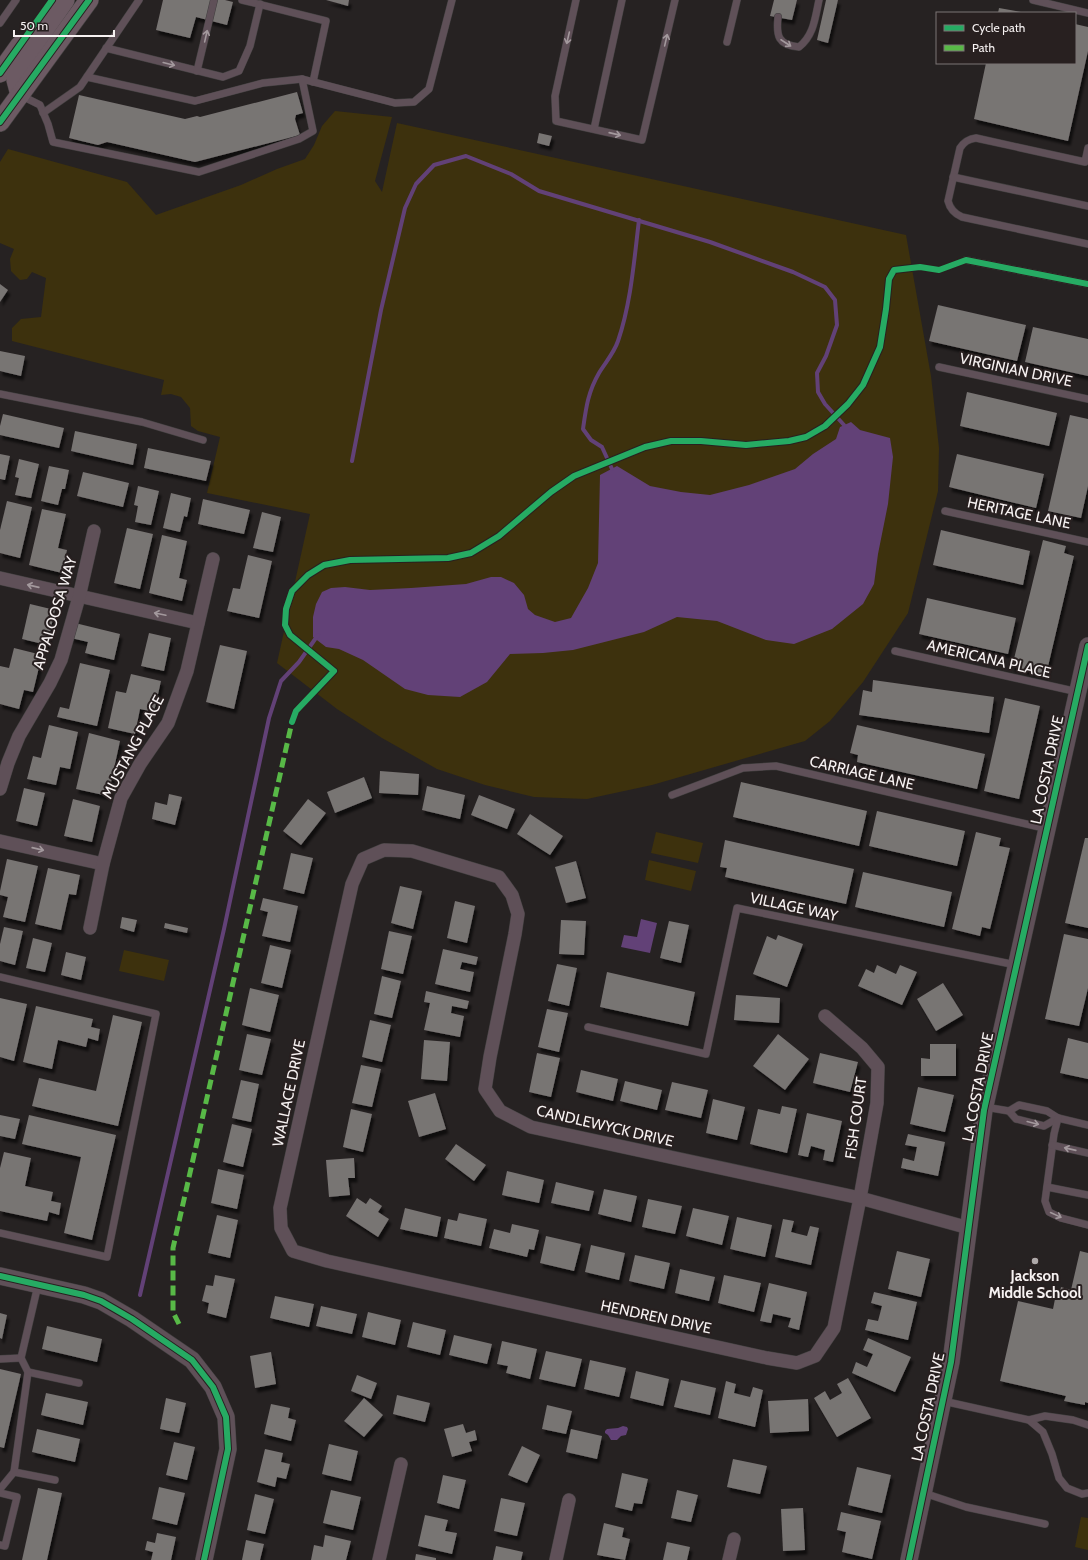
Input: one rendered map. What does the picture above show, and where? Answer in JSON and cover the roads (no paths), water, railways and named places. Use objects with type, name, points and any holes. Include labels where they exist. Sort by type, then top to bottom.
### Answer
[{"type":"main road","points":[[0,73],[52,0]]},
{"type":"main road","points":[[20,95],[16,80],[18,67],[64,0]]},
{"type":"main road","points":[[0,122],[88,0]]},
{"type":"street","name":"APPALOOSA WAY","points":[[0,789],[8,763],[19,736],[50,683],[61,660],[79,597],[94,531]]},
{"type":"street","name":"MUSTANG PLACE","points":[[90,928],[103,864],[121,798],[140,764],[168,723],[187,671],[212,559]]},
{"type":"street","points":[[0,578],[198,623]]},
{"type":"street","name":"LA COSTA DRIVE","points":[[908,1560],[951,1362],[985,1106],[1048,830],[1083,693],[1088,646]]},
{"type":"street","points":[[0,841],[103,864]]},
{"type":"street","name":"CANDLEWYCK DRIVE","points":[[347,906],[352,884],[363,859],[384,850],[412,851],[499,877],[512,895],[518,914],[485,1089],[500,1111],[532,1127],[860,1198],[969,1228]]},
{"type":"street","name":"WALLACE DRIVE","points":[[327,1261],[293,1251],[281,1228],[280,1208],[347,906]]},
{"type":"street","name":"FISH COURT","points":[[825,1016],[862,1048],[878,1067],[877,1103],[860,1198]]},
{"type":"street","name":"HENDREN DRIVE","points":[[327,1261],[767,1358],[797,1363],[815,1356],[834,1328],[860,1198]]},
{"type":"street","points":[[0,1276],[84,1295],[106,1303],[192,1360],[213,1387],[226,1417],[228,1449],[204,1560]]},
{"type":"street","points":[[380,1560],[401,1464]]},
{"type":"street","points":[[556,1560],[569,1500]]},
{"type":"street","points":[[729,1560],[734,1539]]},
{"type":"lane","points":[[0,23],[16,0]]},
{"type":"lane","points":[[44,113],[80,87],[138,0]]},
{"type":"lane","points":[[198,71],[214,0]]},
{"type":"lane","points":[[242,0],[326,21],[313,82]]},
{"type":"lane","points":[[87,77],[195,101],[263,83],[302,79],[395,102],[414,102],[429,90],[452,0]]},
{"type":"lane","points":[[576,0],[555,96],[556,121],[642,140],[675,0]]},
{"type":"lane","points":[[594,129],[622,0]]},
{"type":"lane","points":[[727,42],[737,0]]},
{"type":"lane","points":[[778,17],[776,30],[779,39],[788,46],[799,47],[805,42],[813,29],[819,0]]},
{"type":"lane","points":[[1033,0],[1088,13]]},
{"type":"lane","points":[[106,48],[223,77],[239,71],[250,46],[260,4]]},
{"type":"lane","points":[[20,95],[40,105],[53,142],[199,172],[298,139],[313,130],[302,79]]},
{"type":"lane","points":[[1088,148],[1085,162],[976,138],[970,139],[965,141],[960,148],[948,203],[958,215],[1088,244]]},
{"type":"lane","points":[[953,177],[1088,206]]},
{"type":"lane","points":[[966,260],[1088,284]]},
{"type":"lane","name":"VIRGINIAN DRIVE","points":[[939,367],[1088,399]]},
{"type":"lane","points":[[0,394],[142,422],[203,440]]},
{"type":"lane","name":"HERITAGE LANE","points":[[945,511],[1088,542]]},
{"type":"lane","name":"AMERICANA PLACE","points":[[895,651],[1083,693]]},
{"type":"lane","name":"CARRIAGE LANE","points":[[672,795],[743,768],[776,766],[1048,830]]},
{"type":"lane","name":"VILLAGE WAY","points":[[588,1027],[706,1054],[737,908],[1017,965]]},
{"type":"lane","points":[[0,977],[156,1014],[107,1257],[0,1234]]},
{"type":"lane","points":[[1009,1111],[1019,1105],[1047,1111],[1058,1118],[1088,1125]]},
{"type":"lane","points":[[985,1106],[1009,1111],[1016,1119],[1044,1126],[1058,1118]]},
{"type":"lane","points":[[1058,1118],[1052,1145],[1045,1201],[1049,1212],[1061,1218],[1088,1224]]},
{"type":"lane","points":[[1052,1145],[1088,1153]]},
{"type":"lane","points":[[1047,1186],[1088,1195]]},
{"type":"lane","points":[[0,1489],[14,1472],[28,1372],[21,1358],[38,1285]]},
{"type":"lane","points":[[0,1359],[21,1358]]},
{"type":"lane","points":[[28,1372],[79,1383]]},
{"type":"lane","points":[[943,1401],[1029,1420],[1046,1416],[1073,1420],[1088,1425]]},
{"type":"lane","points":[[1029,1420],[1043,1432],[1052,1454],[1059,1478],[1067,1488],[1082,1494],[1088,1493]]},
{"type":"lane","points":[[14,1472],[55,1480]]},
{"type":"lane","points":[[0,1493],[17,1497],[5,1546],[0,1545]]},
{"type":"lane","points":[[923,1493],[966,1507],[1045,1524]]},
{"type":"waterway","points":[[352,461],[381,310],[405,208],[416,184],[434,165],[466,156],[511,174],[539,191],[710,242],[793,272],[825,287],[835,300],[837,325],[826,356],[817,373],[818,392],[825,404],[844,425]]},
{"type":"waterway","points":[[612,469],[602,447],[591,440],[583,429],[586,407],[592,387],[614,350],[622,327],[632,282],[639,220]]},
{"type":"waterway","points":[[140,1295],[224,929],[269,718],[281,681],[299,662],[318,635]]},
{"type":"place","name":"Jackson Middle School","points":[[1035,1261]]}]
